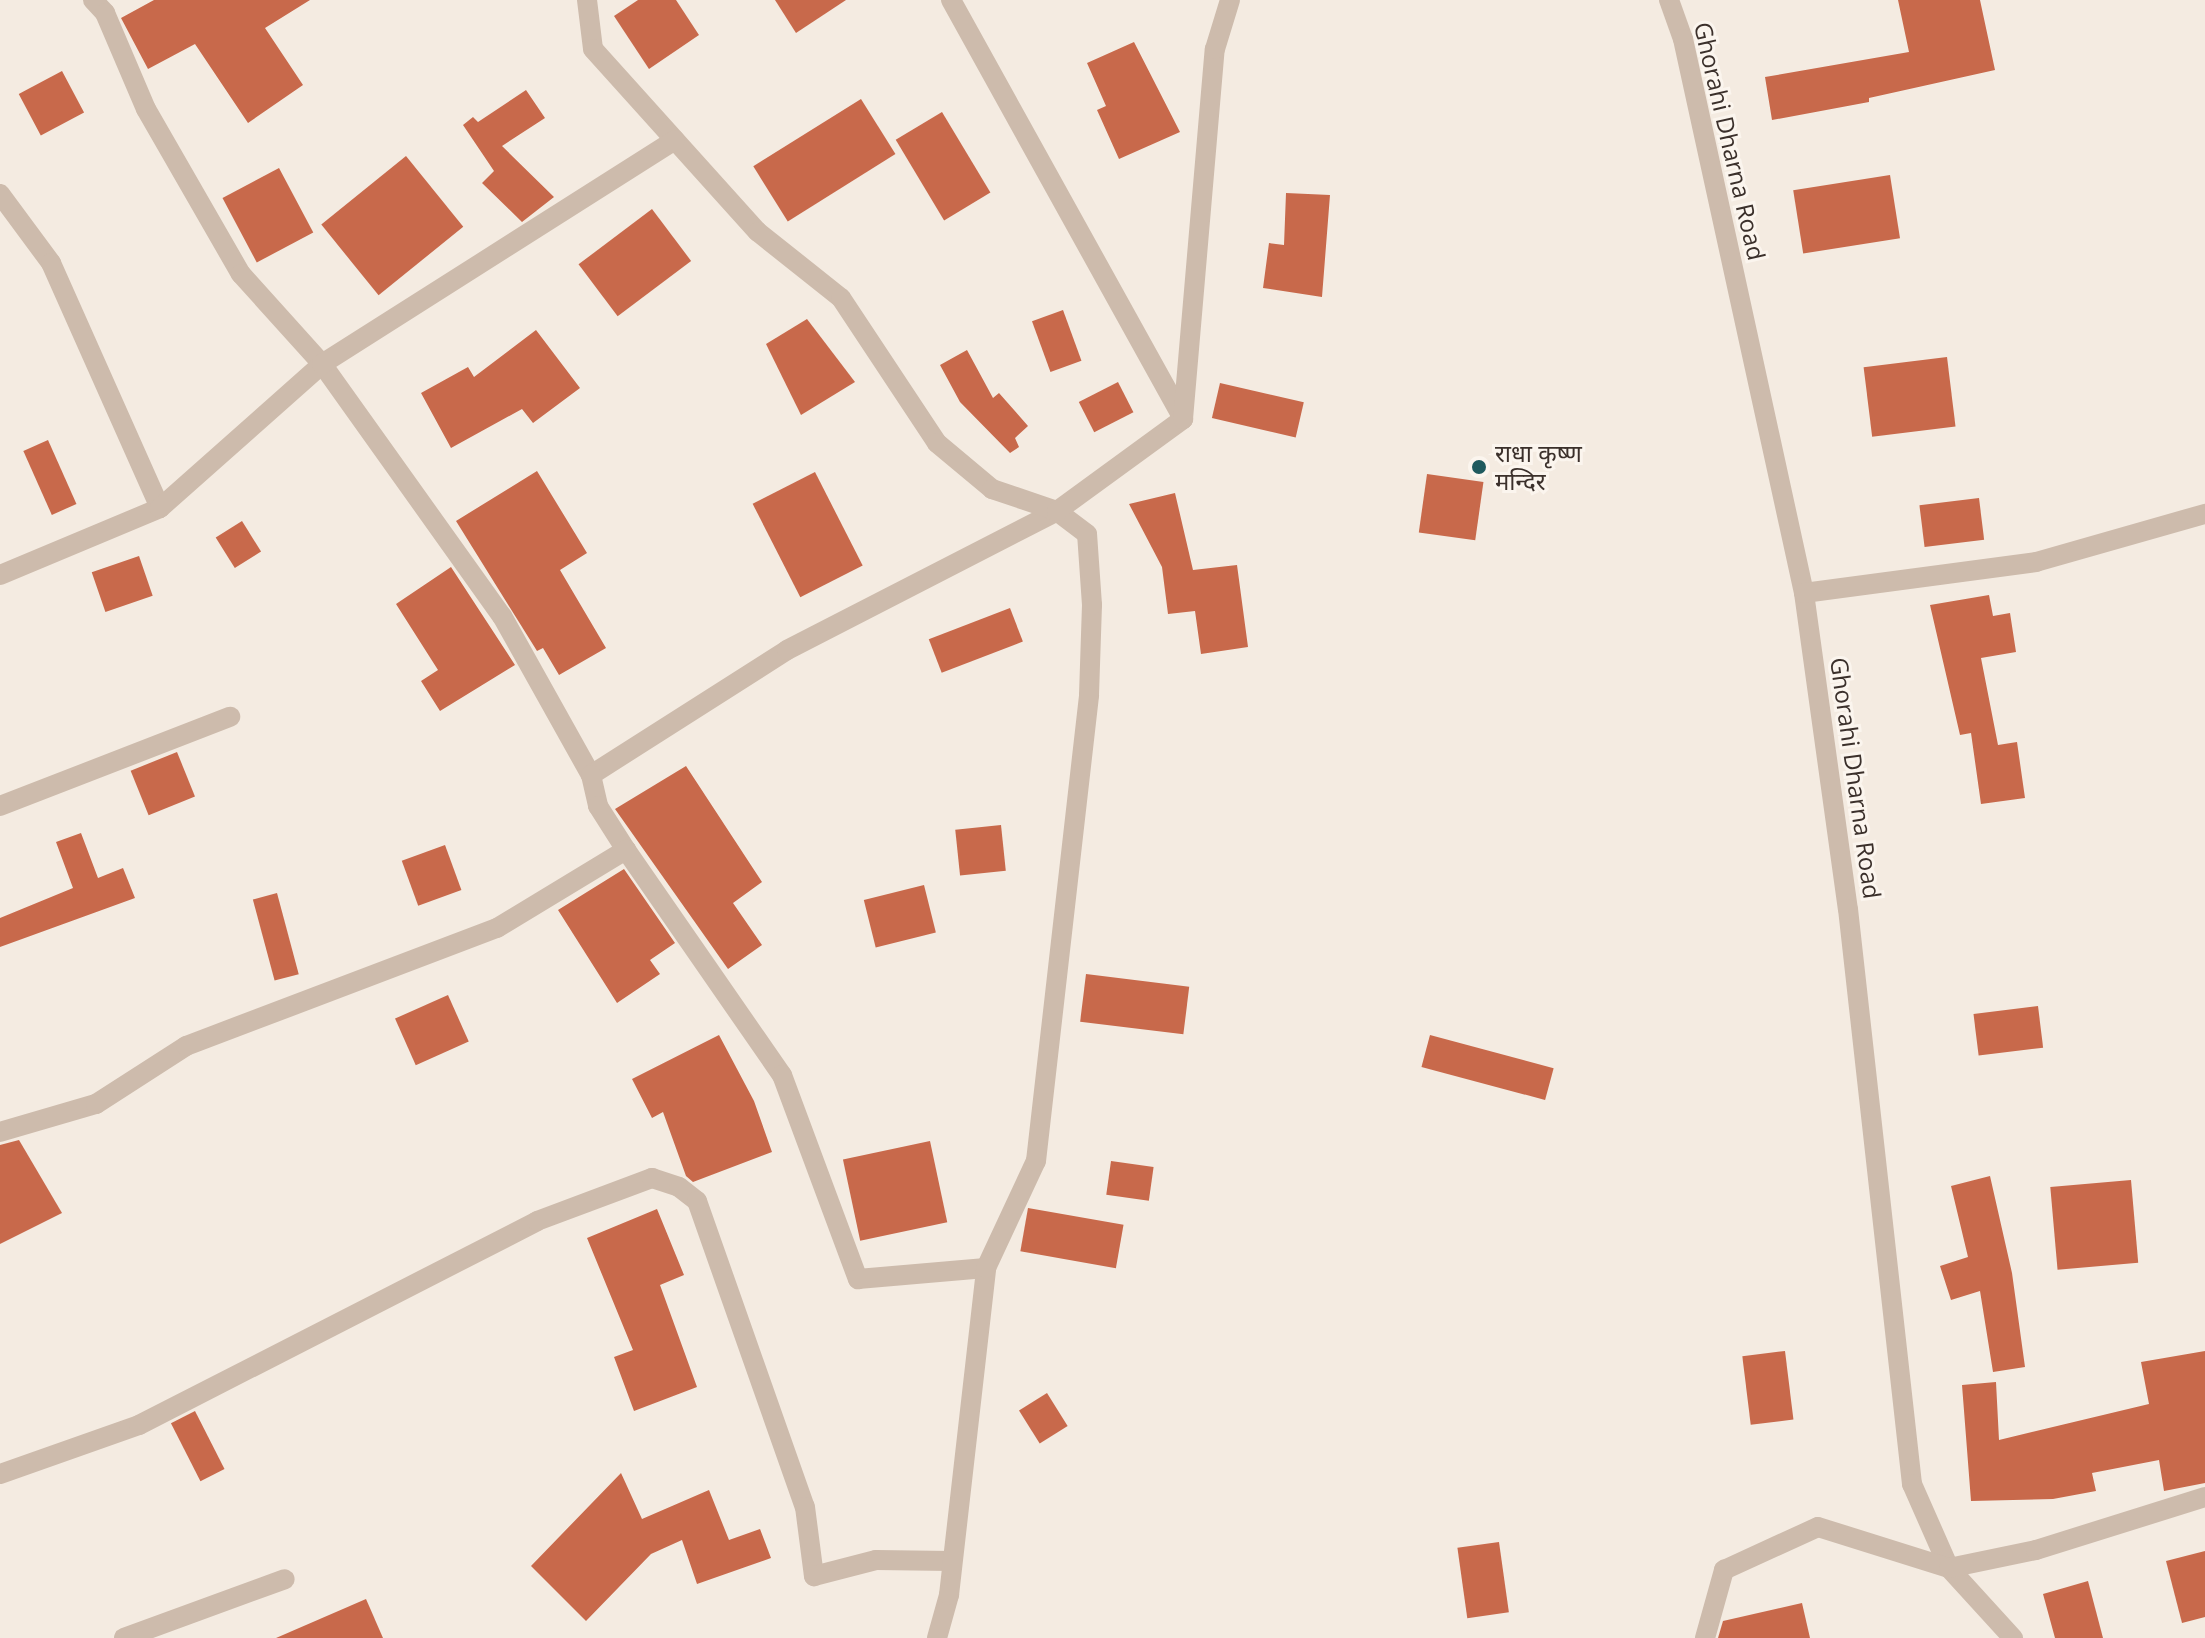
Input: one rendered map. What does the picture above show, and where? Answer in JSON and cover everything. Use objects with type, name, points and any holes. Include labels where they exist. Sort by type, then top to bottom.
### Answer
[{"type":"street","points":[[93,0],[105,13],[146,109],[241,274],[322,364],[502,616],[591,775],[598,806],[782,1075],[858,1279],[986,1268]]},
{"type":"street","points":[[587,0],[593,49],[758,232],[841,298],[937,443],[992,489],[1057,511],[1087,534],[1092,605],[1089,695],[1036,1161],[986,1268],[949,1595],[937,1638]]},
{"type":"street","points":[[951,0],[1183,419]]},
{"type":"street","points":[[591,775],[787,650],[1057,511],[1183,419],[1215,49],[1230,0]]},
{"type":"street","name":"Ghorahi Dharna Road","points":[[1669,0],[1683,39],[1804,593],[1848,909],[1912,1484],[1949,1568]]},
{"type":"street","points":[[0,575],[160,508],[322,364],[675,140]]},
{"type":"street","points":[[0,194],[51,263],[160,508]]},
{"type":"street","points":[[1804,593],[2036,562],[2205,514]]},
{"type":"street","points":[[0,806],[230,717]]},
{"type":"street","points":[[0,1132],[96,1104],[186,1046],[497,928],[626,850]]},
{"type":"street","points":[[0,1474],[139,1425],[537,1221],[652,1178],[679,1187],[697,1201],[805,1507],[814,1576],[876,1560],[951,1561]]},
{"type":"street","points":[[1705,1638],[1724,1570],[1818,1527],[1949,1568],[2036,1550],[2205,1497]]},
{"type":"street","points":[[1949,1568],[2013,1638]]},
{"type":"street","points":[[124,1638],[285,1579]]},
{"type":"building","points":[[154,0],[310,0],[265,28],[303,85],[248,123],[195,44],[148,69],[121,18]]},
{"type":"building","points":[[638,0],[676,0],[699,35],[649,69],[614,16]]},
{"type":"building","points":[[775,0],[846,0],[796,33]]},
{"type":"building","points":[[1898,0],[1980,0],[1995,70],[1869,98],[1869,102],[1772,120],[1765,77],[1909,52]]},
{"type":"building","points":[[1134,42],[1180,132],[1119,159],[1097,110],[1106,106],[1087,63]]},
{"type":"building","points":[[62,71],[84,112],[41,136],[19,94]]},
{"type":"building","points":[[526,90],[545,118],[502,146],[554,197],[522,222],[482,183],[494,171],[463,125],[473,117],[478,122]]},
{"type":"building","points":[[861,99],[895,154],[788,221],[753,166]]},
{"type":"building","points":[[942,112],[990,193],[944,220],[896,140]]},
{"type":"building","points":[[406,156],[463,227],[379,295],[321,225]]},
{"type":"building","points":[[279,168],[313,232],[257,263],[222,198]]},
{"type":"building","points":[[1890,175],[1900,238],[1803,254],[1793,190]]},
{"type":"building","points":[[1286,193],[1330,195],[1322,297],[1263,288],[1269,243],[1284,245]]},
{"type":"building","points":[[652,209],[691,261],[618,316],[579,264]]},
{"type":"building","points":[[1063,310],[1081,361],[1050,372],[1032,321]]},
{"type":"building","points":[[807,319],[855,382],[801,415],[766,344]]},
{"type":"building","points":[[536,330],[580,388],[533,423],[522,409],[451,448],[421,393],[468,367],[474,377]]},
{"type":"building","points":[[967,350],[993,398],[999,393],[1028,426],[1015,438],[1019,447],[1010,453],[960,402],[940,365]]},
{"type":"building","points":[[1947,357],[1956,426],[1872,437],[1864,367]]},
{"type":"building","points":[[1118,382],[1133,412],[1094,432],[1079,402]]},
{"type":"building","points":[[1220,383],[1304,402],[1296,437],[1212,418]]},
{"type":"building","points":[[48,440],[76,504],[52,515],[23,451]]},
{"type":"building","points":[[537,471],[587,553],[560,570],[606,648],[559,675],[543,648],[537,651],[456,521]]},
{"type":"building","points":[[815,472],[863,566],[800,597],[753,504]]},
{"type":"building","points":[[1427,474],[1483,482],[1475,540],[1419,532]]},
{"type":"building","points":[[1175,493],[1193,570],[1237,565],[1248,647],[1201,654],[1195,611],[1168,614],[1162,567],[1129,504]]},
{"type":"building","points":[[1979,498],[1984,540],[1925,547],[1919,505]]},
{"type":"building","points":[[242,521],[261,552],[235,568],[216,537]]},
{"type":"building","points":[[139,556],[153,596],[105,612],[92,572]]},
{"type":"building","points":[[451,567],[515,665],[440,711],[421,681],[438,670],[396,604]]},
{"type":"building","points":[[1989,595],[1993,616],[2010,613],[2016,652],[1981,658],[1998,745],[2017,742],[2025,798],[1981,804],[1971,733],[1960,735],[1930,605]]},
{"type":"building","points":[[1010,608],[1023,642],[942,673],[929,639]]},
{"type":"building","points":[[177,752],[195,797],[149,815],[131,771]]},
{"type":"building","points":[[686,766],[762,882],[733,903],[762,945],[728,969],[615,809]]},
{"type":"building","points":[[1001,825],[1006,871],[960,876],[955,830]]},
{"type":"building","points":[[81,833],[98,878],[123,868],[135,898],[0,947],[0,918],[73,888],[56,842]]},
{"type":"building","points":[[445,845],[461,890],[418,906],[402,861]]},
{"type":"building","points":[[624,869],[675,943],[650,960],[660,974],[617,1003],[558,910]]},
{"type":"building","points":[[924,885],[936,933],[876,948],[864,900]]},
{"type":"building","points":[[277,893],[299,974],[275,981],[253,899]]},
{"type":"building","points":[[1086,974],[1189,987],[1183,1034],[1080,1022]]},
{"type":"building","points":[[448,995],[469,1042],[416,1065],[395,1019]]},
{"type":"building","points":[[2038,1006],[2043,1048],[1979,1056],[1973,1014]]},
{"type":"building","points":[[719,1035],[754,1101],[772,1152],[693,1182],[686,1176],[663,1112],[652,1118],[632,1079]]},
{"type":"building","points":[[1430,1035],[1554,1068],[1545,1100],[1421,1067]]},
{"type":"building","points":[[19,1140],[62,1213],[0,1244],[0,1145]]},
{"type":"building","points":[[930,1141],[947,1222],[860,1241],[843,1160]]},
{"type":"building","points":[[1111,1161],[1154,1167],[1149,1201],[1106,1195]]},
{"type":"building","points":[[1990,1176],[2012,1273],[2025,1367],[1993,1372],[1980,1291],[1951,1300],[1940,1266],[1968,1257],[1951,1186]]},
{"type":"building","points":[[2131,1180],[2138,1263],[2058,1270],[2050,1187]]},
{"type":"building","points":[[1028,1208],[1124,1225],[1116,1268],[1020,1251]]},
{"type":"building","points":[[657,1209],[684,1275],[660,1285],[697,1387],[634,1411],[614,1357],[633,1350],[587,1238]]},
{"type":"building","points":[[1785,1351],[1793,1419],[1751,1425],[1742,1356]]},
{"type":"building","points":[[2205,1351],[2205,1483],[2164,1491],[2159,1460],[2092,1473],[2096,1491],[2053,1499],[1971,1501],[1962,1385],[1996,1382],[1999,1440],[2149,1404],[2141,1362]]},
{"type":"building","points":[[1047,1393],[1068,1426],[1040,1444],[1019,1410]]},
{"type":"building","points":[[195,1411],[225,1469],[200,1481],[171,1423]]},
{"type":"building","points":[[621,1473],[642,1519],[709,1490],[729,1540],[760,1529],[771,1558],[697,1584],[682,1540],[651,1554],[586,1621],[531,1566]]},
{"type":"building","points":[[1499,1542],[1509,1612],[1467,1618],[1457,1548]]},
{"type":"building","points":[[2205,1551],[2205,1617],[2182,1623],[2166,1561]]},
{"type":"building","points":[[2088,1581],[2103,1638],[2055,1638],[2043,1594]]},
{"type":"building","points":[[366,1599],[383,1638],[276,1638]]},
{"type":"building","points":[[1802,1603],[1810,1638],[1718,1638],[1723,1621]]},
{"type":"place","name":"राधा कृष्ण मन्दिर","points":[[1479,467]]}]
